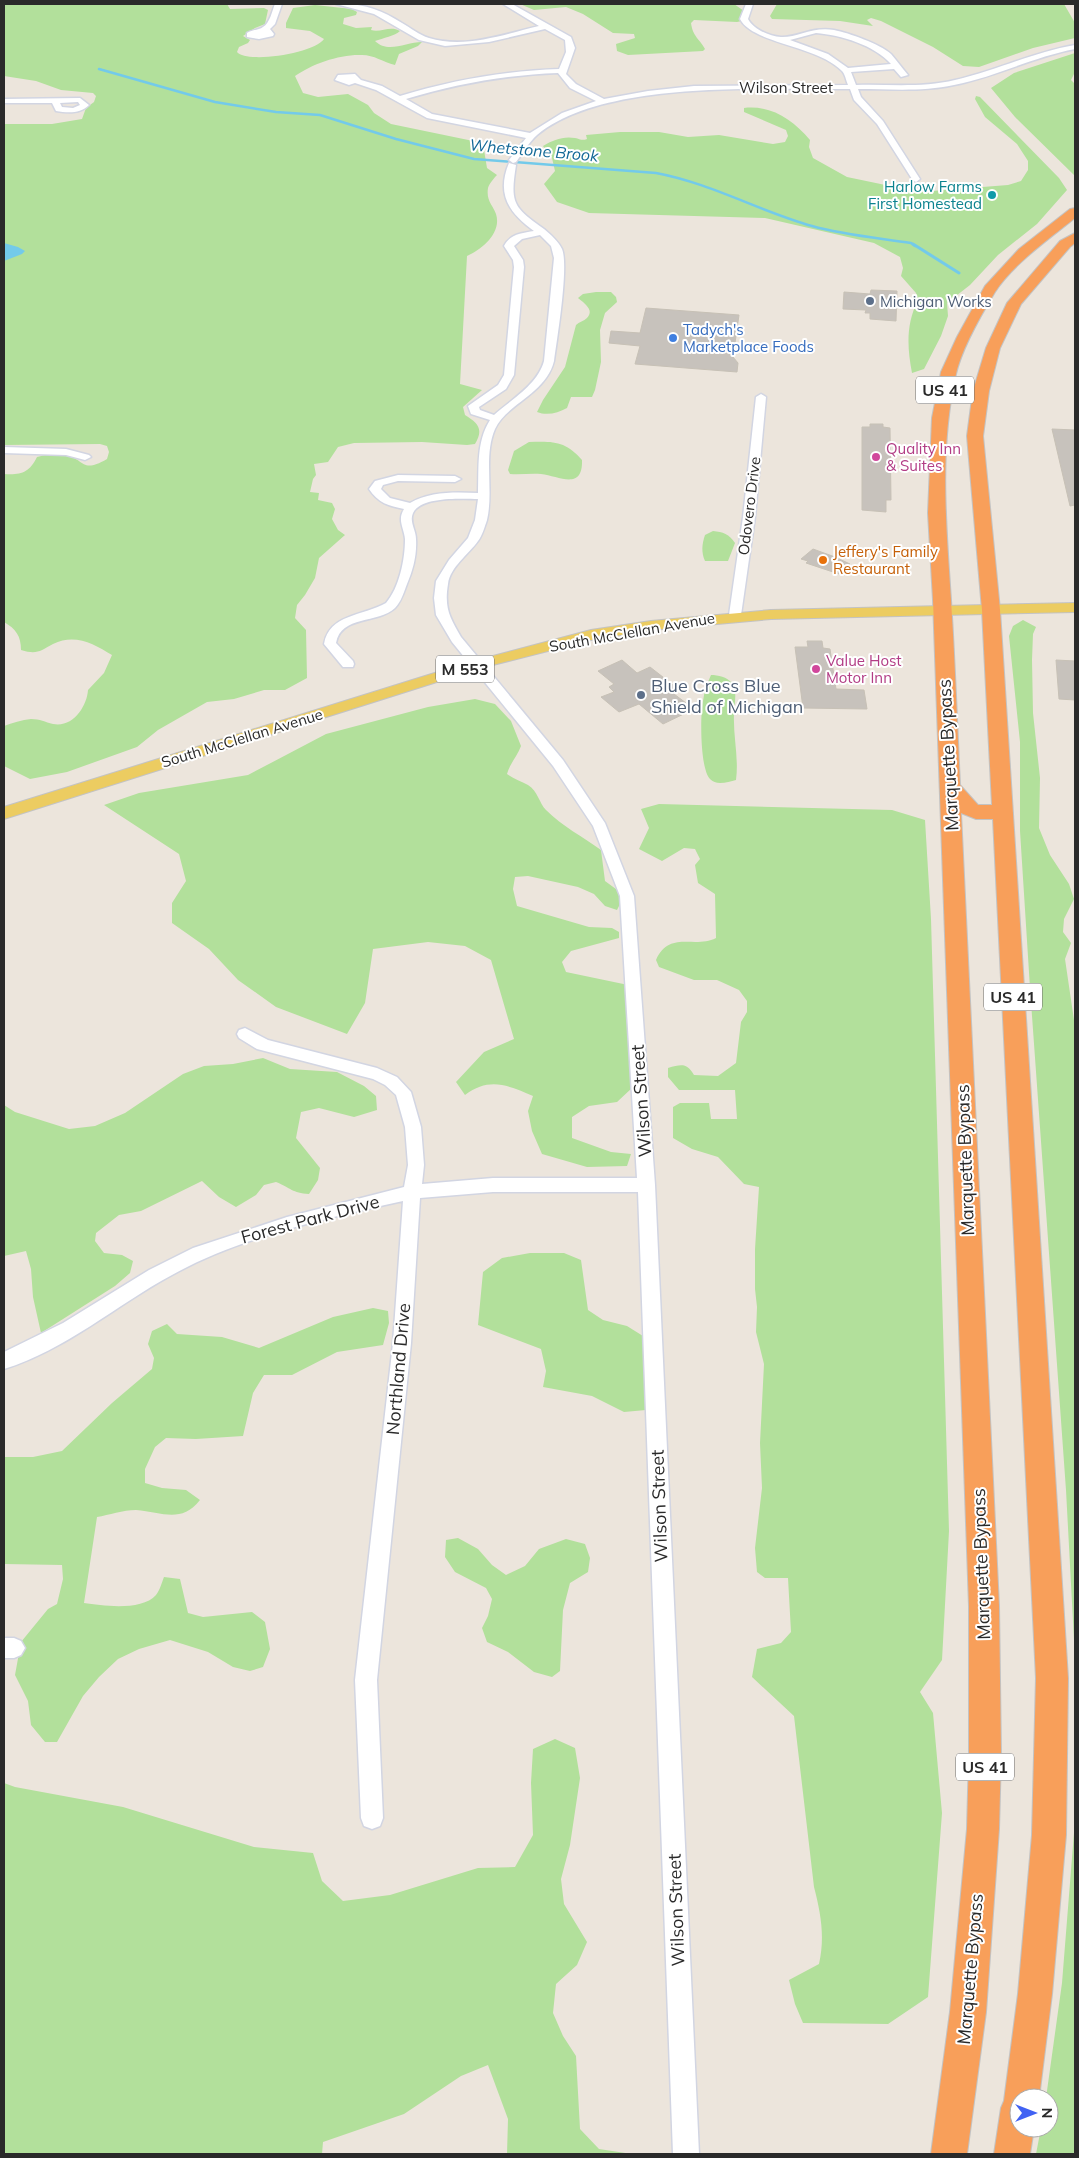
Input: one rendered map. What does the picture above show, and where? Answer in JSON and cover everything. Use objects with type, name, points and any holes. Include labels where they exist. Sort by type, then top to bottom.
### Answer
[{"type":"highway","name":"Marquette Bypass","points":[[949,2154],[968,2012],[983,1829],[985,1755],[984,1606],[950,786],[936,513],[940,418],[949,372],[964,337],[990,289],[1024,252],[1075,212]]},
{"type":"highway","name":"US 41","points":[[1022,2088],[1035,1994],[1049,1835],[1052,1678],[991,610],[975,436],[981,392],[993,348],[1014,303],[1065,244],[1075,237]]},
{"type":"highway","points":[[938,460],[960,460],[970,465],[979,478]]},
{"type":"highway","points":[[950,786],[965,807],[970,810],[978,813],[1002,810]]},
{"type":"highway","points":[[1012,2154],[1014,2138]]},
{"type":"main road","name":"South McClellan Avenue","points":[[4,813],[478,665],[590,636],[660,624],[735,615],[820,611],[991,610],[1075,607]]},
{"type":"street","points":[[264,30],[271,24],[278,4]]},
{"type":"street","points":[[340,4],[368,9],[430,41],[461,44],[547,26]]},
{"type":"street","points":[[507,4],[568,39],[571,44],[571,51],[562,74],[573,86],[603,102]]},
{"type":"street","points":[[749,4],[744,16],[746,23],[757,32],[819,53],[846,70],[857,98],[880,123],[916,179]]},
{"type":"street","points":[[779,40],[816,30],[833,32],[871,46],[887,55],[904,75]]},
{"type":"street","points":[[426,50],[430,41]]},
{"type":"street","points":[[452,53],[457,51],[461,44]]},
{"type":"street","name":"Wilson Street","points":[[686,2154],[646,1185],[627,896],[600,826],[558,762],[456,639],[442,615],[440,598],[442,581],[453,563],[474,539],[482,520],[485,446],[490,429],[496,419],[535,385],[547,370],[549,361],[559,253],[554,243],[521,218],[512,207],[509,199],[513,162],[531,136],[562,117],[603,102],[656,92],[699,88],[952,84],[980,77],[1048,52],[1075,47]]},
{"type":"street","points":[[846,70],[896,66]]},
{"type":"street","points":[[398,99],[445,84],[490,76],[562,70]]},
{"type":"street","points":[[357,81],[379,88],[430,116],[531,136]]},
{"type":"street","points":[[4,101],[55,101]]},
{"type":"street","points":[[496,419],[474,412],[473,406],[502,387],[509,375],[518,260],[509,246],[510,242],[519,236],[540,232]]},
{"type":"street","name":"Odovero Drive","points":[[735,615],[749,517],[761,397]]},
{"type":"street","points":[[4,450],[66,452],[84,457]]},
{"type":"street","points":[[412,507],[391,503],[383,499],[375,489],[379,483],[398,478],[455,479]]},
{"type":"street","points":[[348,664],[330,644],[330,636],[335,628],[386,609],[393,603],[405,576],[410,543],[406,522],[408,511],[412,507],[435,497],[484,496]]},
{"type":"street","name":"Northland Drive","points":[[245,1034],[263,1045],[377,1074],[399,1086],[403,1092],[413,1127],[416,1165],[412,1192],[402,1343],[366,1680],[372,1818]]},
{"type":"street","name":"Forest Park Drive","points":[[4,1361],[58,1336],[91,1317],[131,1289],[177,1264],[231,1241],[294,1220],[412,1192],[442,1188],[537,1184],[646,1185]]},
{"type":"green space","points":[[4,4],[227,4],[230,9],[264,8],[268,10],[265,24],[243,36],[250,40],[239,47],[237,52],[254,57],[281,55],[308,49],[324,39],[310,31],[286,28],[286,23],[293,8],[315,5],[352,9],[357,12],[356,15],[344,18],[343,24],[356,28],[372,27],[371,30],[375,31],[396,29],[400,31],[392,36],[375,41],[380,45],[391,47],[422,42],[418,46],[399,54],[395,65],[371,56],[362,55],[345,56],[318,64],[295,76],[303,93],[318,97],[348,94],[368,105],[374,113],[391,124],[478,142],[484,150],[487,168],[497,175],[488,188],[489,200],[496,214],[496,228],[484,245],[467,256],[460,384],[482,390],[463,407],[465,415],[478,427],[478,439],[475,444],[467,445],[422,442],[354,443],[338,447],[328,462],[314,464],[316,475],[310,492],[319,493],[318,500],[332,503],[335,509],[332,519],[338,530],[345,535],[319,558],[315,578],[297,605],[295,618],[306,630],[307,678],[285,690],[264,690],[234,699],[207,702],[158,730],[137,747],[67,772],[30,779],[4,766],[4,726],[31,719],[53,724],[67,723],[82,709],[88,690],[104,673],[112,655],[84,641],[77,640],[61,641],[35,652],[21,650],[17,633],[4,622],[4,474],[15,474],[28,470],[37,457],[57,453],[64,454],[84,464],[92,465],[107,459],[109,452],[107,446],[100,444],[4,445],[4,124],[52,124],[82,119],[86,108],[94,102],[96,96],[93,93],[61,90],[36,81],[4,76]]},
{"type":"green space","points":[[520,4],[734,4],[744,11],[746,20],[737,22],[694,20],[691,23],[692,28],[705,49],[703,51],[628,55],[617,51],[616,44],[635,38],[634,34],[613,33],[583,14],[566,7],[534,10]]},
{"type":"green space","points":[[777,4],[1064,4],[1075,23],[1075,38],[1033,48],[979,67],[963,66],[933,47],[881,21],[871,18],[867,20],[873,26],[840,21],[772,19],[770,16]]},
{"type":"green space","points":[[1075,53],[1075,72],[1071,80],[1075,84],[1075,176],[1015,117],[991,88],[1014,73]]},
{"type":"green space","points":[[976,96],[980,97],[1059,178],[1067,190],[1037,224],[998,255],[970,285],[947,303],[948,316],[941,336],[924,369],[912,373],[909,336],[911,318],[918,300],[916,293],[901,276],[903,268],[900,257],[874,243],[765,218],[589,213],[557,202],[544,184],[555,171],[552,158],[543,146],[562,138],[584,140],[587,139],[586,135],[620,132],[659,132],[688,137],[719,135],[773,144],[785,142],[788,136],[786,130],[744,112],[744,108],[772,111],[788,120],[810,140],[809,147],[813,158],[847,177],[919,192],[1008,185],[1021,181],[1028,170],[1028,161],[1017,144],[985,117],[975,99]]},
{"type":"green space","points":[[611,292],[616,297],[617,302],[605,313],[600,330],[601,362],[592,397],[571,397],[567,408],[556,413],[545,414],[537,412],[565,367],[576,325],[589,315],[588,307],[578,298],[583,294]]},
{"type":"green space","points":[[529,442],[552,442],[570,449],[582,460],[579,476],[574,479],[562,479],[541,474],[510,474],[508,470],[514,451]]},
{"type":"green space","points":[[713,531],[726,534],[735,543],[728,561],[705,561],[702,551],[704,538],[705,535]]},
{"type":"green space","points":[[1023,620],[1036,627],[1033,634],[1032,660],[1033,713],[1040,778],[1039,828],[1050,855],[1069,884],[1074,899],[1064,919],[1063,932],[1071,943],[1065,959],[1075,1027],[1075,1659],[1066,1490],[1020,831],[1020,742],[1009,636],[1013,626]]},
{"type":"green space","points":[[711,675],[728,679],[734,686],[735,694],[736,780],[722,783],[710,779],[704,765],[701,729],[702,708],[705,691]]},
{"type":"green space","points":[[475,699],[495,704],[511,721],[521,746],[507,774],[528,785],[552,816],[601,850],[605,881],[620,892],[621,902],[617,910],[605,906],[594,894],[578,887],[528,876],[515,877],[513,889],[517,906],[589,927],[612,928],[619,932],[619,938],[571,951],[562,962],[566,972],[633,986],[632,1088],[617,1102],[589,1106],[572,1117],[572,1138],[611,1152],[631,1154],[627,1166],[587,1167],[542,1154],[532,1131],[528,1111],[533,1096],[507,1086],[499,1085],[482,1086],[465,1095],[456,1082],[484,1052],[514,1039],[491,960],[465,946],[428,942],[373,949],[365,1003],[347,1034],[276,1007],[238,980],[209,949],[172,923],[172,903],[186,881],[179,854],[104,805],[139,793],[248,775],[326,734],[428,707]]},
{"type":"green space","points":[[659,804],[892,810],[925,820],[931,919],[949,1531],[942,1660],[920,1692],[933,1713],[942,1813],[928,1997],[888,2024],[803,2023],[795,2004],[789,1980],[819,1964],[822,1935],[814,1887],[794,1716],[752,1677],[757,1649],[781,1643],[791,1632],[788,1578],[765,1578],[757,1572],[755,1548],[762,1488],[760,1443],[764,1364],[756,1332],[755,1249],[759,1187],[744,1184],[718,1157],[692,1149],[673,1138],[673,1107],[680,1103],[709,1103],[711,1119],[737,1119],[735,1090],[679,1090],[668,1077],[668,1068],[677,1066],[686,1066],[694,1075],[718,1076],[736,1063],[741,1022],[747,1012],[747,1001],[739,990],[717,980],[694,980],[659,967],[656,960],[661,951],[668,945],[708,941],[716,938],[715,894],[698,883],[695,865],[700,859],[695,849],[684,848],[662,861],[639,849],[649,828],[641,809]]},
{"type":"green space","points":[[263,1058],[290,1069],[337,1072],[364,1086],[376,1096],[377,1110],[354,1117],[319,1108],[301,1112],[296,1138],[320,1168],[318,1180],[309,1194],[295,1191],[276,1182],[264,1185],[256,1195],[236,1207],[219,1197],[202,1181],[141,1211],[119,1215],[96,1233],[95,1241],[104,1253],[122,1255],[133,1261],[130,1273],[115,1286],[41,1333],[33,1297],[31,1269],[26,1251],[4,1256],[4,1105],[15,1112],[69,1129],[95,1126],[125,1113],[183,1074],[204,1066],[233,1064]]},
{"type":"green space","points":[[530,1253],[564,1253],[581,1260],[588,1310],[603,1320],[627,1326],[643,1336],[646,1410],[624,1412],[592,1396],[543,1387],[546,1371],[541,1349],[478,1325],[483,1272],[502,1258]]},
{"type":"green space","points":[[373,1308],[388,1311],[389,1323],[383,1345],[337,1352],[292,1375],[264,1375],[253,1393],[243,1436],[196,1439],[166,1438],[155,1447],[145,1469],[145,1483],[162,1488],[186,1490],[200,1500],[193,1507],[186,1512],[171,1515],[136,1510],[97,1517],[84,1603],[122,1606],[142,1603],[156,1595],[164,1577],[180,1579],[188,1613],[203,1617],[252,1612],[265,1622],[270,1649],[263,1667],[250,1671],[233,1667],[208,1652],[170,1640],[139,1649],[118,1659],[99,1677],[83,1696],[57,1742],[45,1742],[31,1725],[28,1701],[15,1675],[21,1642],[48,1609],[57,1604],[63,1579],[62,1565],[4,1564],[4,1457],[33,1457],[62,1451],[112,1403],[152,1369],[154,1358],[148,1344],[152,1331],[167,1324],[177,1334],[222,1337],[259,1348],[333,1317]]},
{"type":"green space","points":[[458,1538],[478,1549],[492,1565],[506,1575],[525,1566],[539,1549],[566,1539],[585,1544],[590,1558],[588,1572],[570,1583],[563,1610],[560,1671],[552,1677],[534,1672],[508,1652],[487,1642],[482,1628],[488,1616],[492,1599],[486,1588],[455,1572],[445,1557],[446,1540]]},
{"type":"green space","points":[[555,1739],[575,1748],[580,1778],[570,1845],[561,1879],[564,1904],[587,1942],[577,1965],[556,1984],[553,2013],[563,2036],[576,2056],[580,2129],[599,2149],[632,2154],[507,2154],[508,2119],[488,2065],[461,2076],[404,2114],[323,2142],[322,2154],[4,2154],[4,1783],[15,1787],[123,1807],[254,1847],[313,1853],[322,1881],[343,1901],[390,1895],[478,1868],[515,1867],[533,1835],[531,1783],[533,1749]]},
{"type":"green space","points":[[1075,1820],[1075,2154],[1036,2154],[1039,2138],[1059,2138],[1059,2088],[1047,2088],[1062,1983]]},
{"type":"water","points":[[4,243],[18,247],[25,251],[4,261]]},
{"type":"building","name":"Michigan Works","points":[[871,290],[897,291],[896,321],[870,319],[870,313],[865,313],[866,310],[843,309],[844,292],[870,294]]},
{"type":"building","name":"Tadych's Marketplace Foods","points":[[646,308],[739,315],[733,357],[738,363],[737,372],[635,364],[640,346],[609,343],[611,331],[640,333]]},
{"type":"building","name":"Quality Inn & Suites","points":[[870,424],[883,424],[883,427],[890,428],[891,500],[886,500],[886,512],[862,510],[862,427],[870,427]]},
{"type":"building","points":[[1052,429],[1075,430],[1075,505],[1070,506]]},
{"type":"building","name":"Jeffery's Family Restaurant","points":[[813,549],[850,564],[839,574],[806,563],[808,561],[801,559]]},
{"type":"building","name":"Value Host Motor Inn","points":[[807,641],[822,641],[823,648],[830,649],[836,689],[864,690],[867,709],[803,708],[795,647],[808,647]]},
{"type":"building","name":"Blue Cross Blue Shield of Michigan","points":[[622,660],[637,673],[650,667],[677,688],[670,691],[694,709],[663,724],[639,704],[619,712],[601,697],[614,692],[609,687],[614,684],[598,671]]},
{"type":"building","points":[[1056,660],[1075,661],[1075,700],[1059,699]]},
{"type":"waterway","name":"Whetstone Brook","points":[[99,69],[215,102],[276,112],[320,115],[396,139],[474,159],[656,173],[696,183],[812,226],[849,234],[911,243],[915,246]]},
{"type":"waterway","name":"Whetstone Brook","points":[[913,244],[959,273]]},
{"type":"place","name":"Harlow Farms First Homestead","points":[[992,195]]},
{"type":"place","name":"Michigan Works","points":[[870,301]]},
{"type":"place","name":"Tadych's Marketplace Foods","points":[[673,338]]},
{"type":"place","name":"Quality Inn & Suites","points":[[876,457]]},
{"type":"place","name":"Jeffery's Family Restaurant","points":[[823,560]]},
{"type":"place","name":"Value Host Motor Inn","points":[[816,669]]},
{"type":"place","name":"Blue Cross Blue Shield of Michigan","points":[[641,695]]}]
